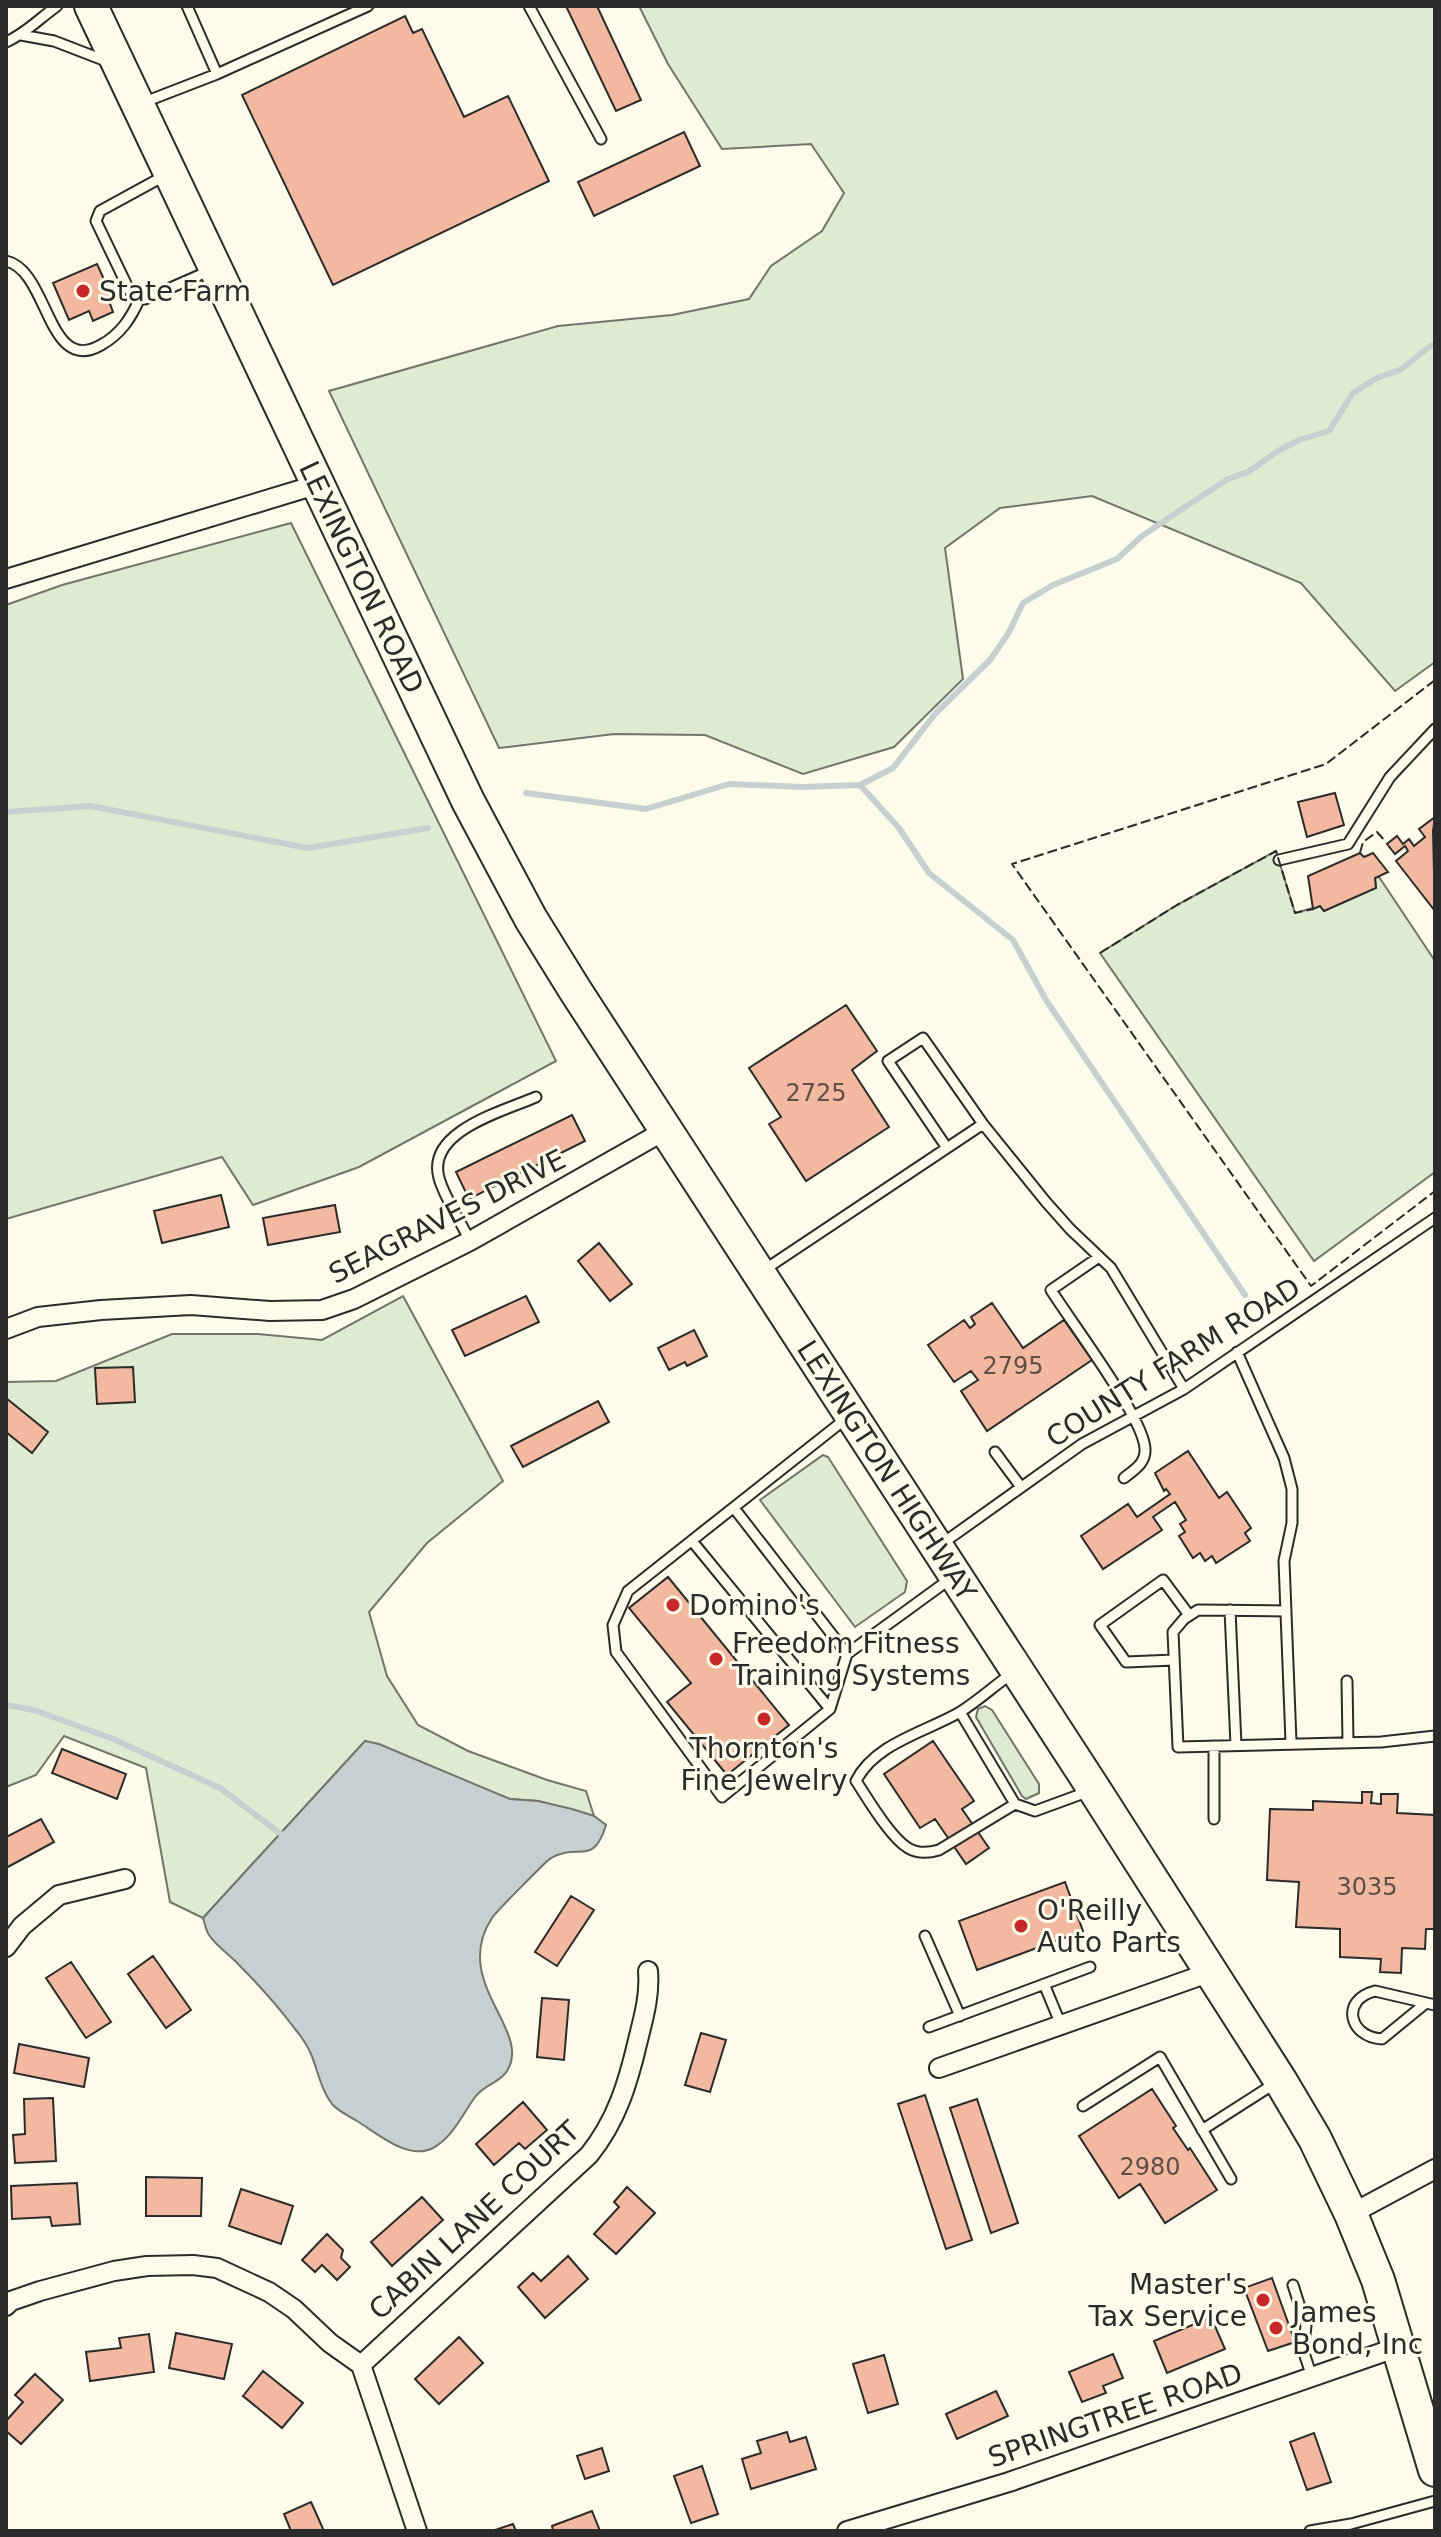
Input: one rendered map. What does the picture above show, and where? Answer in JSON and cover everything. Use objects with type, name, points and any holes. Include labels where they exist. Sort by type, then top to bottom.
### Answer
[{"type":"highway","name":"LEXINGTON ROAD","points":[[91,6],[468,801],[546,943],[664,1131]]},
{"type":"highway","name":"LEXINGTON HIGHWAY","points":[[664,1131],[1017,1669],[1280,2080],[1351,2214]]},
{"type":"highway","points":[[1351,2214],[1378,2280],[1398,2347],[1430,2433],[1435,2470]]},
{"type":"street","points":[[6,579],[319,484]]},
{"type":"street","name":"SEAGRAVES DRIVE","points":[[6,1329],[38,1317],[101,1310],[191,1305],[270,1311],[322,1310],[354,1299],[470,1241],[664,1131]]},
{"type":"street","points":[[6,1947],[22,1926],[59,1895],[125,1879]]},
{"type":"street","name":"CABIN LANE COURT","points":[[361,2365],[589,2155],[604,2136],[629,2080],[649,1992],[648,1971]]},
{"type":"street","points":[[939,2068],[1211,1972]]},
{"type":"street","points":[[1351,2214],[1435,2169]]},
{"type":"street","points":[[6,2306],[11,2301],[40,2291],[114,2271],[147,2266],[217,2268],[269,2292],[361,2365],[415,2530]]},
{"type":"street","name":"SPRINGTREE ROAD","points":[[847,2531],[1009,2482],[1398,2347]]},
{"type":"lane","points":[[6,42],[21,35],[57,6]]},
{"type":"lane","points":[[187,6],[217,74]]},
{"type":"lane","points":[[139,104],[217,74],[368,6]]},
{"type":"lane","points":[[529,6],[601,139]]},
{"type":"lane","points":[[21,35],[54,41],[120,66]]},
{"type":"lane","points":[[142,298],[131,294],[96,221],[100,211],[171,173]]},
{"type":"lane","points":[[6,261],[21,266],[34,282],[53,329],[67,344],[80,351],[98,347],[114,336],[131,318],[142,298],[215,268]]},
{"type":"lane","points":[[1279,860],[1348,844],[1390,777],[1435,729]]},
{"type":"lane","points":[[947,1148],[888,1061],[923,1038],[983,1124],[1062,1220],[1111,1268],[1184,1389]]},
{"type":"lane","points":[[470,1241],[439,1178],[438,1157],[446,1143],[458,1132],[536,1097]]},
{"type":"lane","points":[[758,1274],[983,1124]]},
{"type":"lane","name":"COUNTY FARM ROAD","points":[[937,1547],[1082,1444],[1184,1389],[1435,1218]]},
{"type":"lane","points":[[1099,1257],[1051,1290],[1135,1417],[1145,1448],[1144,1459],[1124,1478]]},
{"type":"lane","points":[[1237,1352],[1284,1458],[1292,1489],[1292,1523],[1284,1561],[1291,1742]]},
{"type":"lane","points":[[851,1415],[628,1591],[613,1625],[616,1652],[722,1797],[830,1709],[847,1654],[955,1575]]},
{"type":"lane","points":[[995,1452],[1021,1487]]},
{"type":"lane","points":[[734,1508],[847,1654]]},
{"type":"lane","points":[[692,1541],[830,1709]]},
{"type":"lane","points":[[1174,1660],[1126,1662],[1100,1625],[1163,1580],[1189,1615]]},
{"type":"lane","points":[[1286,1611],[1198,1610],[1173,1632],[1178,1747],[1381,1742],[1435,1736]]},
{"type":"lane","points":[[1230,1610],[1236,1745]]},
{"type":"lane","points":[[1015,1804],[939,1850],[926,1854],[908,1848],[880,1817],[856,1781],[862,1768],[896,1743],[960,1712],[1017,1669]]},
{"type":"lane","points":[[1347,1681],[1348,1742]]},
{"type":"lane","points":[[960,1712],[1015,1804],[1035,1811],[1094,1789]]},
{"type":"lane","points":[[1214,1746],[1214,1819]]},
{"type":"lane","points":[[925,1936],[960,2016]]},
{"type":"lane","points":[[929,2027],[1090,1967]]},
{"type":"lane","points":[[1044,1984],[1061,2025]]},
{"type":"lane","points":[[1375,1991],[1430,2004],[1382,2039],[1371,2038],[1361,2032],[1352,2012],[1358,1999],[1375,1991]]},
{"type":"lane","points":[[1083,2106],[1160,2057],[1231,2179]]},
{"type":"lane","points":[[1202,2130],[1280,2080]]},
{"type":"lane","points":[[1293,2285],[1306,2326],[1303,2350],[1312,2377]]},
{"type":"lane","points":[[1310,2531],[1351,2524],[1435,2501]]},
{"type":"green space","points":[[639,6],[1435,6],[1435,662],[1395,691],[1301,583],[1092,496],[1000,508],[945,548],[963,679],[894,747],[803,774],[705,735],[614,734],[499,748],[329,391],[558,326],[672,315],[749,299],[771,266],[822,231],[844,193],[811,144],[722,149],[668,64]]},
{"type":"green space","points":[[291,523],[556,1061],[359,1167],[253,1205],[222,1157],[6,1219],[6,605],[62,585]]},
{"type":"green space","points":[[1276,851],[1295,913],[1320,906],[1324,911],[1376,888],[1375,878],[1379,877],[1435,961],[1435,1172],[1314,1261],[1100,953],[1177,905]]},
{"type":"green space","points":[[403,1296],[503,1481],[427,1543],[369,1612],[387,1676],[418,1725],[468,1751],[586,1791],[594,1816],[538,1801],[510,1799],[365,1741],[203,1918],[170,1902],[146,1768],[64,1736],[36,1775],[6,1787],[6,1382],[56,1381],[172,1334],[258,1334],[322,1340]]},
{"type":"green space","points":[[823,1455],[828,1457],[907,1581],[905,1592],[855,1627],[760,1500]]},
{"type":"green space","points":[[985,1706],[992,1710],[1039,1784],[1039,1793],[1026,1799],[1022,1796],[976,1717],[978,1709]]},
{"type":"shaded area","points":[[365,1741],[379,1744],[510,1799],[538,1801],[572,1809],[594,1816],[606,1825],[596,1846],[584,1852],[569,1852],[551,1858],[492,1918],[482,1941],[480,1963],[485,1984],[510,2039],[512,2055],[504,2075],[475,2097],[446,2138],[423,2151],[393,2144],[332,2104],[302,2038],[261,1988],[212,1939],[203,1918]]},
{"type":"building","points":[[566,6],[597,6],[641,100],[616,111]]},
{"type":"building","points":[[405,16],[413,33],[422,29],[464,117],[508,96],[549,181],[333,285],[242,95]]},
{"type":"building","points":[[684,132],[700,166],[594,216],[578,182]]},
{"type":"building","name":"State Farm","points":[[97,264],[113,299],[109,301],[113,312],[93,321],[89,311],[69,320],[53,283]]},
{"type":"building","points":[[1335,793],[1344,825],[1307,837],[1298,802]]},
{"type":"building","points":[[1435,817],[1435,911],[1396,861],[1408,851],[1405,846],[1395,854],[1387,844],[1397,836],[1403,844],[1409,839],[1414,846],[1425,837],[1419,829]]},
{"type":"building","points":[[1360,853],[1364,857],[1373,853],[1388,872],[1375,878],[1376,888],[1324,911],[1320,906],[1313,909],[1308,876]]},
{"type":"building","points":[[846,1005],[877,1051],[852,1070],[889,1127],[806,1181],[769,1124],[781,1117],[749,1068]]},
{"type":"building","points":[[572,1115],[585,1141],[469,1199],[456,1172]]},
{"type":"building","points":[[221,1195],[229,1227],[162,1243],[154,1211]]},
{"type":"building","points":[[335,1205],[340,1232],[268,1245],[263,1218]]},
{"type":"building","points":[[599,1243],[632,1284],[610,1301],[578,1261]]},
{"type":"building","points":[[526,1296],[539,1322],[465,1356],[452,1330]]},
{"type":"building","points":[[992,1303],[1023,1348],[1064,1320],[1092,1360],[987,1431],[961,1391],[978,1380],[971,1371],[954,1382],[928,1345],[964,1320],[970,1328],[975,1324],[971,1317]]},
{"type":"building","points":[[694,1330],[707,1356],[687,1366],[685,1362],[669,1370],[658,1348]]},
{"type":"building","points":[[133,1367],[135,1402],[97,1404],[95,1368]]},
{"type":"building","points":[[6,1398],[48,1432],[32,1453],[6,1432]]},
{"type":"building","points":[[598,1401],[609,1422],[523,1467],[511,1446]]},
{"type":"building","points":[[1188,1451],[1219,1498],[1227,1492],[1251,1528],[1245,1533],[1250,1541],[1216,1563],[1212,1556],[1205,1561],[1200,1553],[1193,1558],[1179,1536],[1185,1532],[1180,1524],[1186,1520],[1175,1502],[1153,1517],[1162,1530],[1103,1569],[1081,1536],[1128,1504],[1137,1517],[1170,1494],[1166,1489],[1164,1491],[1155,1473]]},
{"type":"building","points":[[668,1577],[789,1725],[727,1775],[667,1702],[691,1683],[629,1608]]},
{"type":"building","points":[[933,1741],[974,1801],[962,1809],[989,1848],[966,1864],[935,1819],[920,1828],[884,1774]]},
{"type":"building","points":[[62,1749],[126,1774],[117,1799],[52,1773]]},
{"type":"building","points":[[1362,1792],[1372,1792],[1371,1803],[1381,1804],[1381,1794],[1398,1794],[1397,1813],[1435,1815],[1435,1929],[1426,1929],[1425,1949],[1402,1948],[1401,1973],[1380,1972],[1381,1959],[1340,1957],[1340,1929],[1296,1927],[1299,1882],[1267,1880],[1270,1809],[1313,1810],[1313,1801],[1362,1803]]},
{"type":"building","points":[[41,1819],[54,1842],[6,1868],[6,1837]]},
{"type":"building","name":"O'Reilly Auto Parts","points":[[1065,1882],[1083,1931],[977,1970],[959,1921]]},
{"type":"building","points":[[571,1896],[594,1910],[557,1966],[535,1952]]},
{"type":"building","points":[[153,1956],[191,2010],[166,2028],[128,1974]]},
{"type":"building","points":[[71,1962],[111,2022],[86,2038],[46,1978]]},
{"type":"building","points":[[542,1998],[569,2000],[564,2060],[537,2057]]},
{"type":"building","points":[[701,2033],[726,2040],[710,2092],[685,2085]]},
{"type":"building","points":[[19,2044],[89,2058],[84,2087],[14,2073]]},
{"type":"building","points":[[1152,2089],[1176,2126],[1173,2128],[1217,2190],[1165,2223],[1140,2184],[1119,2198],[1079,2136]]},
{"type":"building","points":[[925,2095],[972,2240],[946,2249],[898,2104]]},
{"type":"building","points":[[53,2098],[56,2161],[15,2163],[13,2135],[25,2134],[24,2099]]},
{"type":"building","points":[[977,2099],[1018,2223],[991,2233],[950,2108]]},
{"type":"building","points":[[523,2102],[547,2130],[525,2149],[519,2143],[494,2165],[476,2144]]},
{"type":"building","points":[[146,2177],[202,2178],[201,2216],[146,2216]]},
{"type":"building","points":[[77,2183],[80,2224],[52,2226],[50,2217],[12,2219],[11,2186]]},
{"type":"building","points":[[627,2187],[655,2213],[616,2254],[594,2234],[619,2207],[614,2202]]},
{"type":"building","points":[[241,2189],[293,2206],[281,2244],[229,2226]]},
{"type":"building","points":[[422,2197],[443,2220],[392,2266],[371,2242]]},
{"type":"building","points":[[327,2234],[343,2250],[341,2258],[350,2267],[337,2280],[322,2265],[315,2272],[302,2260]]},
{"type":"building","points":[[568,2256],[588,2279],[545,2318],[518,2287],[533,2273],[541,2281]]},
{"type":"building","points":[[1272,2278],[1295,2342],[1268,2351],[1244,2288]]},
{"type":"building","points":[[1211,2317],[1225,2349],[1167,2373],[1154,2341]]},
{"type":"building","points":[[176,2333],[232,2344],[224,2379],[169,2368]]},
{"type":"building","points":[[149,2334],[154,2372],[90,2381],[86,2352],[121,2348],[119,2338]]},
{"type":"building","points":[[459,2337],[483,2363],[439,2404],[415,2379]]},
{"type":"building","points":[[1113,2354],[1123,2378],[1103,2386],[1106,2393],[1082,2402],[1069,2372]]},
{"type":"building","points":[[884,2355],[898,2404],[868,2413],[853,2364]]},
{"type":"building","points":[[263,2371],[303,2403],[282,2428],[243,2396]]},
{"type":"building","points":[[35,2374],[63,2400],[21,2444],[6,2431],[6,2421],[23,2402],[15,2395]]},
{"type":"building","points":[[996,2391],[1008,2416],[957,2439],[946,2414]]},
{"type":"building","points":[[787,2432],[790,2442],[806,2437],[816,2469],[751,2489],[742,2459],[761,2453],[757,2441]]},
{"type":"building","points":[[1314,2433],[1331,2482],[1307,2490],[1290,2442]]},
{"type":"building","points":[[602,2448],[609,2471],[585,2479],[577,2456]]},
{"type":"building","points":[[702,2466],[718,2514],[691,2523],[674,2476]]},
{"type":"building","points":[[311,2502],[324,2531],[291,2531],[284,2514]]},
{"type":"building","points":[[592,2511],[600,2531],[553,2531],[552,2526]]},
{"type":"building","points":[[513,2524],[516,2531],[492,2531]]},
{"type":"waterway","points":[[860,785],[893,768],[935,714],[990,660],[1008,634],[1023,603],[1053,585],[1117,559],[1142,536],[1228,479],[1248,472],[1299,440],[1329,431],[1353,393],[1377,378],[1400,370],[1435,345]]},
{"type":"waterway","points":[[526,793],[646,809],[729,784],[802,787],[860,785],[899,828],[929,873],[1013,940],[1046,1000],[1245,1295]]},
{"type":"waterway","points":[[6,812],[90,806],[308,848],[428,828]]},
{"type":"waterway","points":[[6,1705],[34,1710],[113,1739],[220,1788],[281,1834]]},
{"type":"fence","points":[[1435,680],[1326,764],[1012,864],[1311,1286],[1435,1191]]},
{"type":"fence","points":[[1360,853],[1363,842],[1377,832],[1386,842]]},
{"type":"fence","points":[[1100,953],[1177,905],[1276,851],[1295,913],[1313,909]]},
{"type":"place","name":"State Farm","points":[[83,291]]},
{"type":"place","name":"Domino's","points":[[673,1605]]},
{"type":"place","name":"Freedom Fitness Training Systems","points":[[716,1659]]},
{"type":"place","name":"Thornton's Fine Jewelry","points":[[764,1719]]},
{"type":"place","name":"O'Reilly Auto Parts","points":[[1021,1926]]},
{"type":"place","name":"Master's Tax Service","points":[[1263,2300]]},
{"type":"place","name":"James Bond, Inc","points":[[1276,2328]]}]
